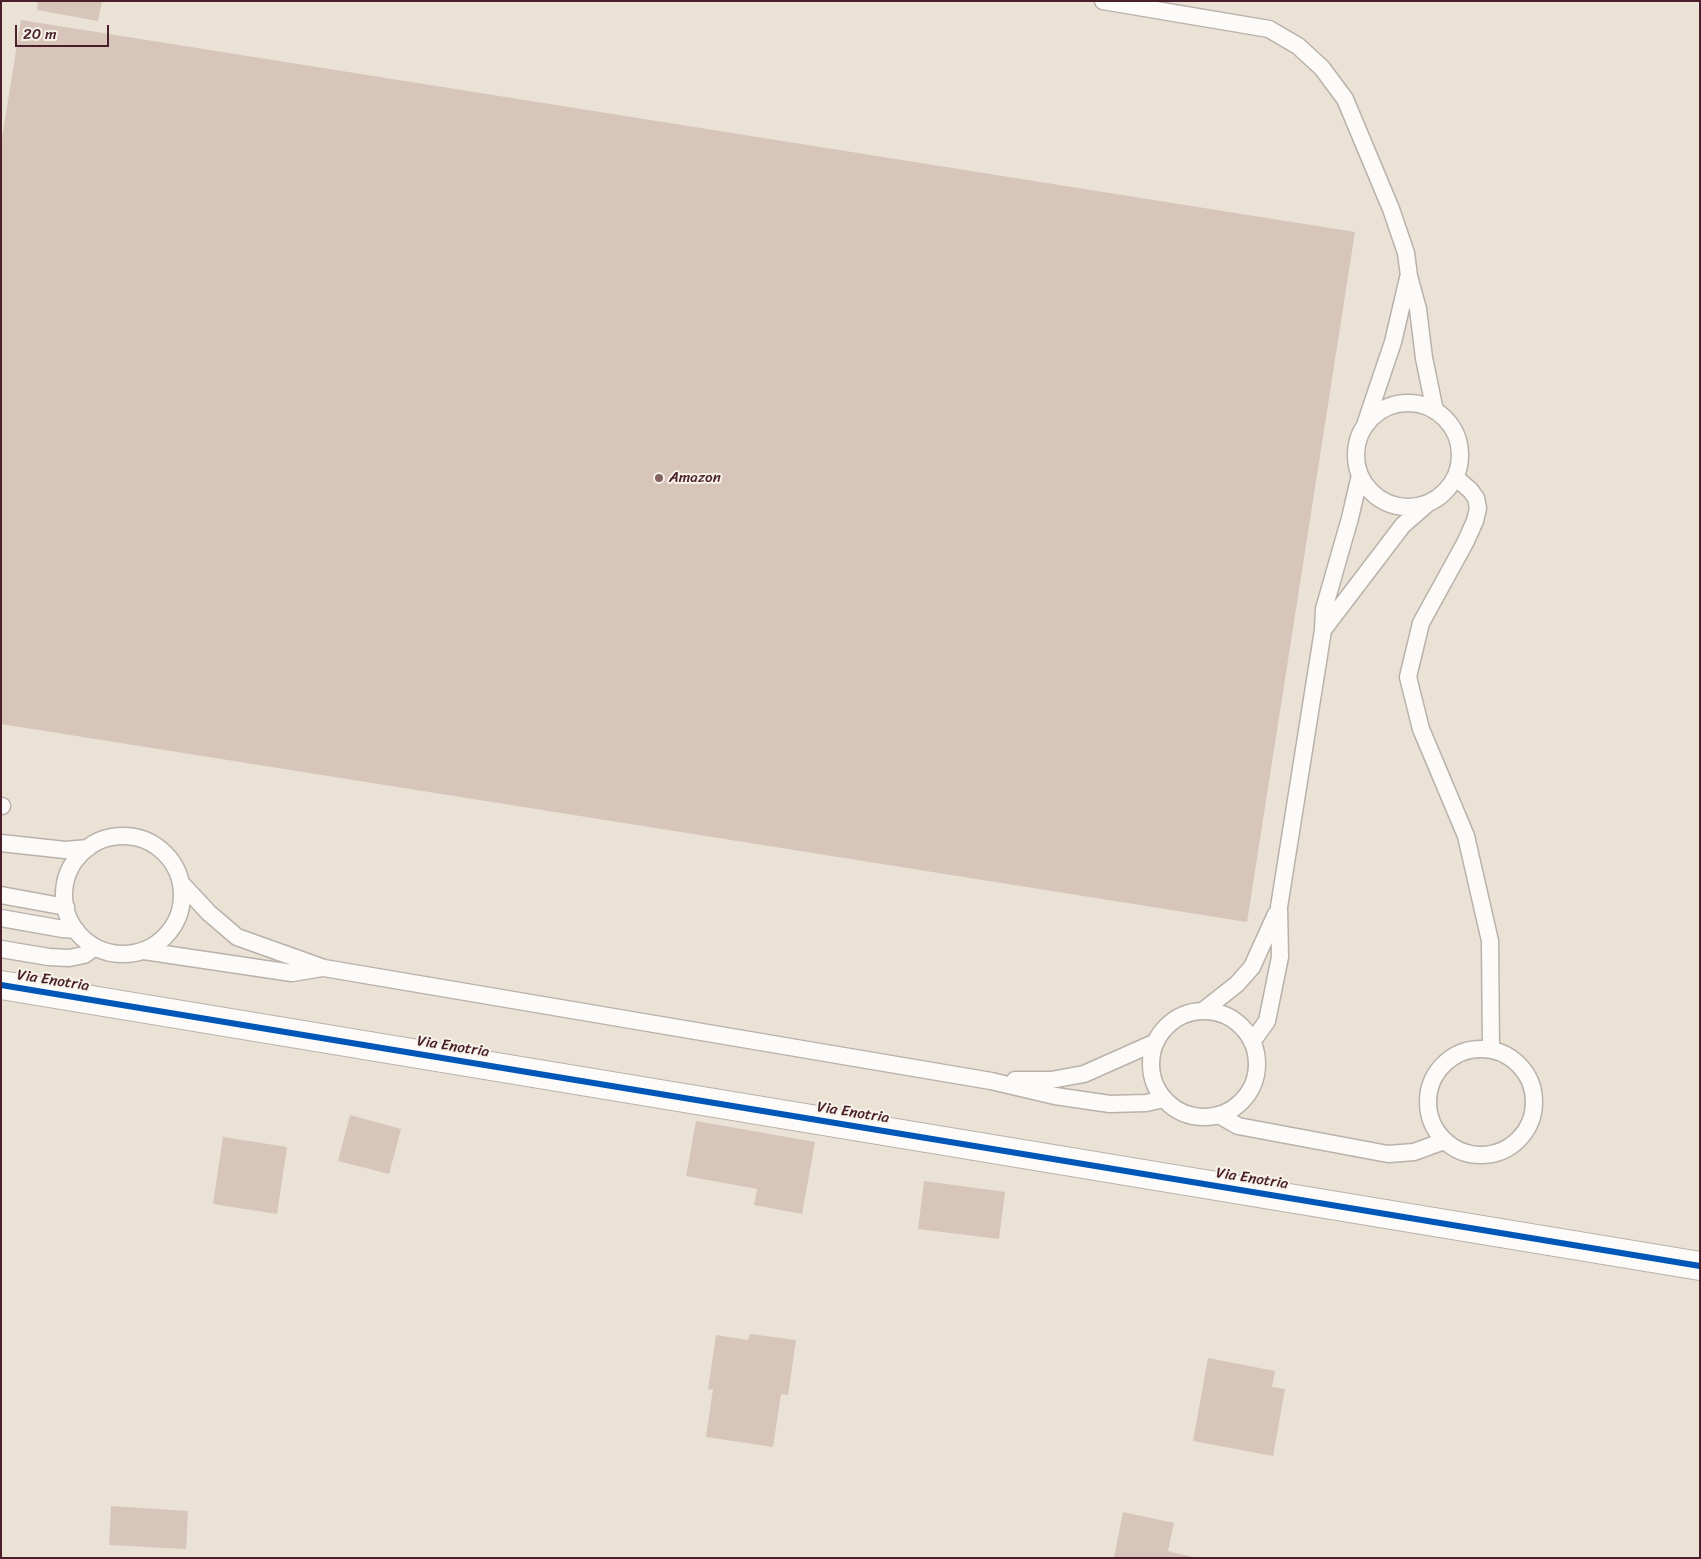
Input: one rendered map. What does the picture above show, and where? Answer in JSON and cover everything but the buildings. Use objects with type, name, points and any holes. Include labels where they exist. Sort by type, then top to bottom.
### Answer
[{"type":"street","name":"Via Enotria","points":[[1,985],[1700,1266]]},
{"type":"lane","points":[[1103,1],[1269,29],[1298,46],[1322,68],[1345,99],[1387,200],[1406,253],[1409,276],[1418,309],[1424,358],[1435,411]]},
{"type":"lane","points":[[1409,276],[1393,342],[1357,443],[1356,459],[1360,475],[1368,489],[1381,500],[1396,506],[1412,507],[1428,504]]},
{"type":"lane","points":[[1323,630],[1403,525],[1442,495],[1452,483],[1459,468],[1460,451],[1456,435],[1447,421],[1435,411],[1420,404],[1404,403],[1388,407],[1374,415],[1363,428]]},
{"type":"lane","points":[[1252,1042],[1267,1021],[1280,958],[1279,907],[1323,630],[1324,610],[1360,475]]},
{"type":"lane","points":[[1455,477],[1476,498],[1478,508],[1475,521],[1421,623],[1408,677],[1421,728],[1466,836],[1490,941],[1491,1049]]},
{"type":"lane","points":[[144,951],[158,943],[170,931],[178,916],[182,900],[181,883],[176,868],[166,854],[152,844],[136,838],[119,836],[103,840],[88,848],[76,859],[68,874],[64,891],[71,923],[81,937],[95,947],[111,953],[127,954],[144,951],[292,973],[324,968]]},
{"type":"lane","points":[[1,843],[65,850],[88,848]]},
{"type":"lane","points":[[181,883],[209,913],[237,938],[324,968],[991,1081],[1055,1096],[1110,1104],[1146,1103],[1164,1099]]},
{"type":"lane","points":[[1,895],[66,907]]},
{"type":"lane","points":[[1204,1010],[1237,984],[1252,968],[1279,907]]},
{"type":"lane","points":[[1,918],[63,930],[76,930]]},
{"type":"lane","points":[[1,949],[49,957],[69,958],[84,955],[95,947]]},
{"type":"lane","points":[[1204,1010],[1219,1013],[1233,1019],[1244,1029],[1252,1042],[1257,1056],[1252,1086],[1244,1098],[1233,1108],[1219,1115],[1205,1117],[1189,1115],[1164,1099],[1156,1086],[1152,1071],[1152,1056],[1156,1042],[1164,1029],[1175,1019],[1189,1013],[1204,1010]]},
{"type":"lane","points":[[991,1081],[1051,1080],[1084,1074],[1156,1042]]},
{"type":"lane","points":[[1475,1049],[1491,1049],[1505,1054],[1517,1063],[1527,1075],[1533,1089],[1534,1104],[1531,1119],[1524,1132],[1514,1143],[1501,1151],[1487,1155],[1472,1154],[1457,1149],[1444,1141],[1435,1129],[1429,1114],[1430,1085],[1437,1071],[1448,1060],[1461,1052],[1475,1049]]},
{"type":"lane","points":[[1219,1115],[1238,1126],[1388,1154],[1414,1152],[1444,1141]]},
{"type":"cycle path","points":[[1,985],[1700,1266]]},
{"type":"place","name":"Amazon","points":[[659,478]]}]
